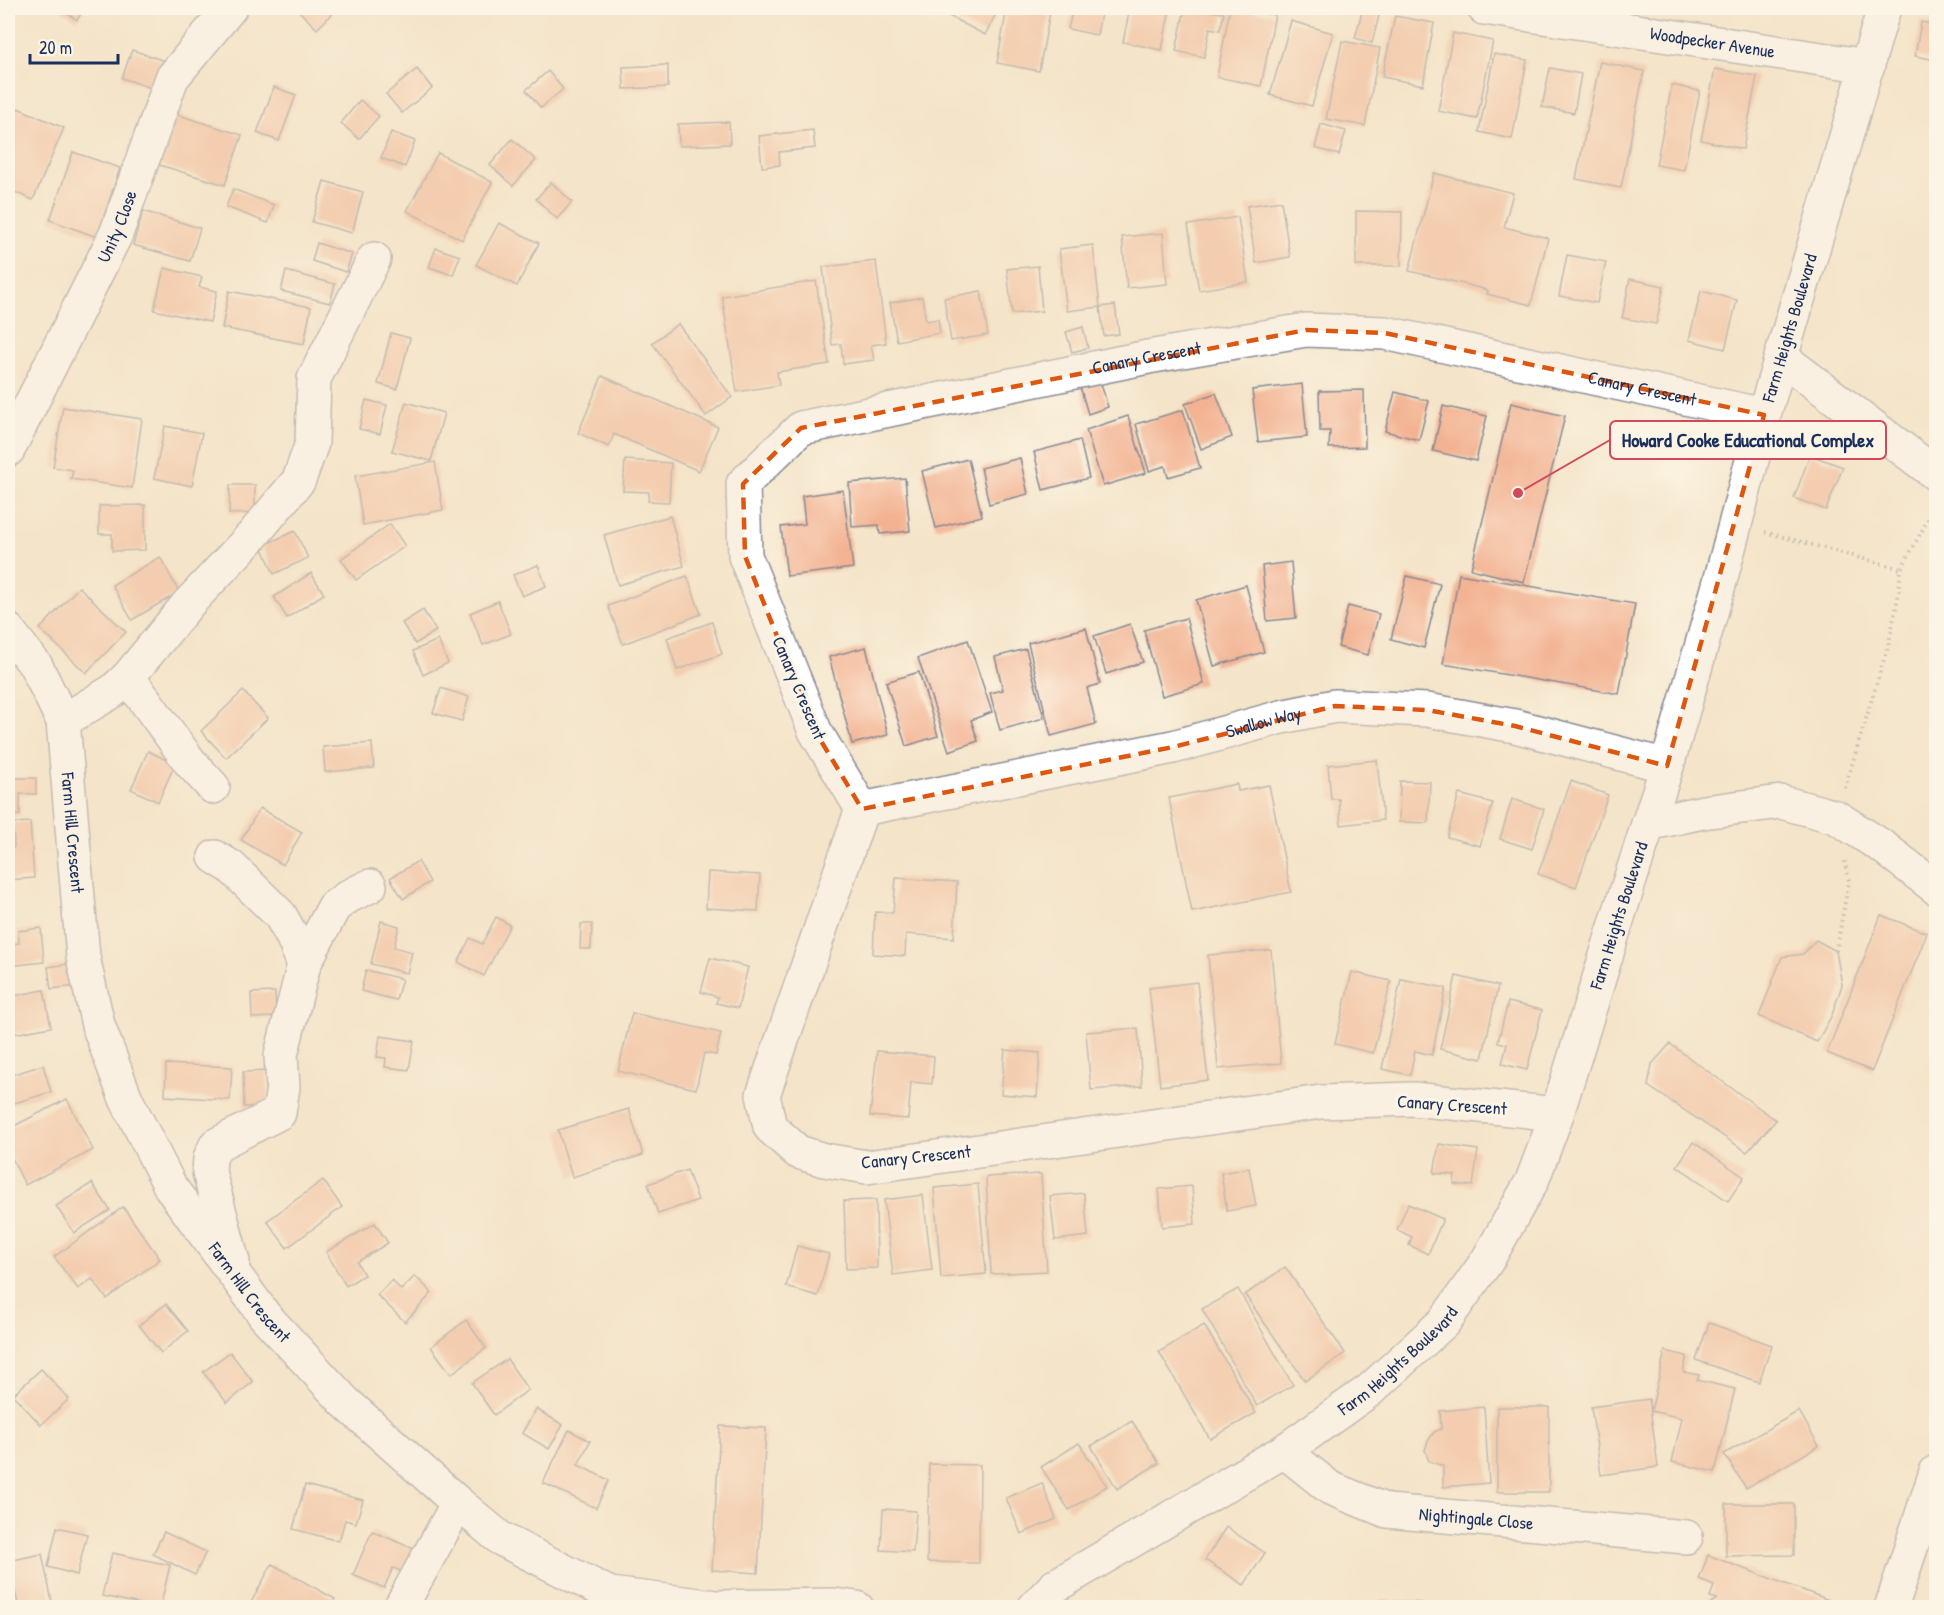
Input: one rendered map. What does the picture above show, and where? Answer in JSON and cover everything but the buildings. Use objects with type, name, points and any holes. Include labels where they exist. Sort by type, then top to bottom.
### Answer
[{"type":"street","name":"Unity Close","points":[[8,450],[116,234],[172,78],[230,8]]},
{"type":"street","name":"Woodpecker Avenue","points":[[1484,8],[1868,66]]},
{"type":"street","name":"Farm Heights Boulevard","points":[[1034,1608],[1055,1586],[1284,1451],[1370,1390],[1444,1322],[1487,1261],[1532,1181],[1557,1114],[1667,766],[1764,415],[1884,8]]},
{"type":"street","points":[[63,721],[113,691],[128,677],[188,604],[252,536],[299,480],[312,443],[314,379],[374,259]]},
{"type":"street","name":"Canary Crescent","points":[[1557,1114],[1413,1099],[1321,1102],[867,1167],[824,1160],[798,1152],[770,1127],[763,1095],[862,809],[815,731],[745,556],[743,484],[801,428],[1125,362],[1306,330],[1385,333],[1764,415]]},
{"type":"street","points":[[1782,358],[1936,474]]},
{"type":"street","name":"Farm Hill Crescent","points":[[8,630],[36,666],[63,721],[83,957],[98,1025],[126,1099],[171,1188],[265,1316],[345,1402],[501,1539],[610,1594],[716,1607],[834,1605],[857,1608]]},
{"type":"street","points":[[128,677],[196,769],[213,787]]},
{"type":"street","name":"Swallow Way","points":[[862,809],[1173,747],[1281,717],[1335,706],[1427,710],[1515,726],[1667,766]]},
{"type":"street","points":[[1648,824],[1703,812],[1781,802],[1836,817],[1883,847],[1936,888]]},
{"type":"street","points":[[215,857],[231,867],[280,915],[304,964]]},
{"type":"street","points":[[239,1282],[209,1172],[210,1158],[216,1145],[279,1113],[283,1087],[281,1055],[304,964],[334,907],[349,896],[370,886]]},
{"type":"street","name":"Nightingale Close","points":[[1284,1451],[1330,1488],[1387,1511],[1686,1537]]},
{"type":"street","points":[[1891,1608],[1936,1472]]},
{"type":"street","points":[[400,1608],[458,1503]]},
{"type":"path","points":[[1836,951],[1849,881],[1836,817],[1889,643],[1901,569],[1936,506]]},
{"type":"path","points":[[1735,523],[1901,569]]},
{"type":"highlighted area","points":[[1306,330],[1385,333],[1764,415],[1667,766],[1515,726],[1427,710],[1335,706],[1173,747],[862,809],[815,731],[745,556],[743,484],[801,428]]},
{"type":"place","name":"Howard Cooke Educational Complex","points":[[1518,493]]}]
